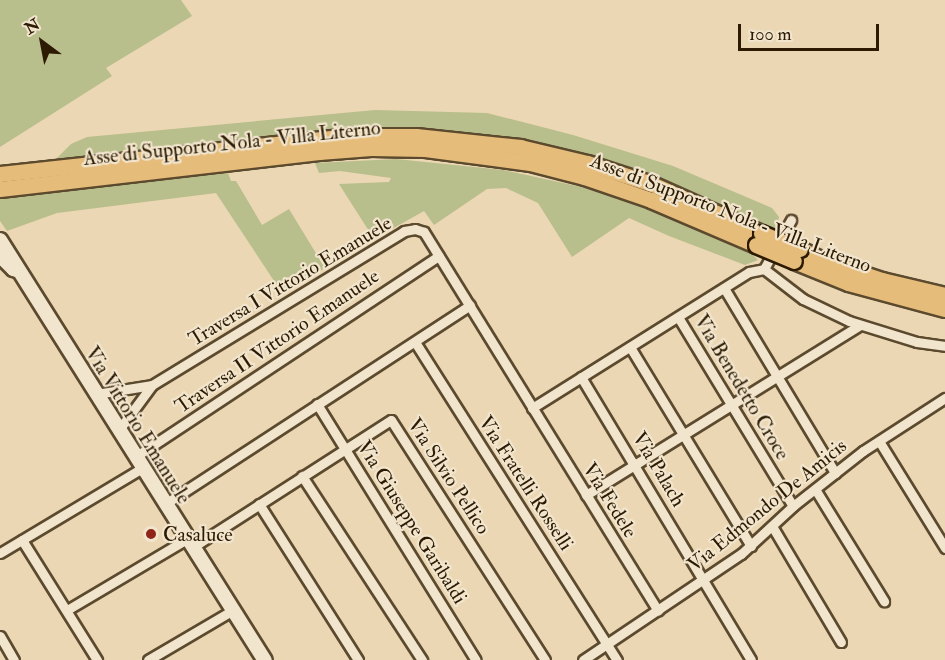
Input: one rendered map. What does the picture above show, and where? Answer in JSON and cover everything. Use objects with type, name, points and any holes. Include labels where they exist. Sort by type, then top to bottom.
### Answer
[{"type":"highway","name":"Asse di Supporto Nola - Villa Literno","points":[[0,174],[347,136],[417,136],[497,144],[586,163],[651,184],[758,239]]},
{"type":"highway","name":"Asse di Supporto Nola - Villa Literno","points":[[0,189],[319,152],[371,148],[425,149],[530,164],[584,177],[758,239],[797,255],[848,283],[945,309]]},
{"type":"highway","name":"Asse di Supporto Nola - Villa Literno","points":[[797,255],[882,280],[945,295]]},
{"type":"main road","name":"Via Vittorio Emanuele","points":[[0,240],[138,463],[265,660]]},
{"type":"street","points":[[764,269],[791,220]]},
{"type":"street","name":"Traversa I Vittorio Emanuele","points":[[118,431],[152,385],[404,231],[415,229],[424,232],[439,256]]},
{"type":"street","points":[[0,256],[13,270],[20,272]]},
{"type":"street","name":"Via Fedele","points":[[439,256],[658,611]]},
{"type":"street","name":"Traversa II Vittorio Emanuele","points":[[0,554],[138,463],[439,256]]},
{"type":"street","points":[[532,408],[749,272],[764,269],[772,273],[790,291],[820,309],[860,325],[917,342],[945,346]]},
{"type":"street","points":[[724,288],[835,473]]},
{"type":"street","points":[[165,504],[470,305]]},
{"type":"street","name":"Via Benedetto Croce","points":[[678,317],[793,506]]},
{"type":"street","points":[[586,495],[860,325]]},
{"type":"street","name":"Via Fratelli Rosselli","points":[[414,342],[617,660]]},
{"type":"street","points":[[630,347],[751,546]]},
{"type":"street","name":"Via Palach","points":[[581,377],[751,660]]},
{"type":"street","name":"Traversa I Vittorio Emanuele","points":[[96,394],[152,385]]},
{"type":"street","name":"Via Edmondo De Amicis","points":[[583,660],[751,546],[793,506],[835,473],[945,398]]},
{"type":"street","name":"Via Giuseppe Garibaldi","points":[[317,404],[476,660]]},
{"type":"street","name":"Via Silvio Pellico","points":[[66,610],[259,504],[391,420],[545,660]]},
{"type":"street","points":[[879,441],[945,548]]},
{"type":"street","points":[[302,476],[422,660]]},
{"type":"street","points":[[815,489],[884,602]]},
{"type":"street","points":[[259,504],[358,660]]},
{"type":"street","points":[[772,526],[841,642]]},
{"type":"street","points":[[22,540],[97,660]]},
{"type":"street","points":[[148,660],[233,610]]},
{"type":"street","points":[[0,636],[14,660]]},
{"type":"green space","points":[[0,0],[181,0],[192,16],[106,68],[112,76],[0,147]]},
{"type":"green space","points":[[375,110],[487,113],[573,135],[673,166],[772,208],[779,217],[777,231],[654,177],[609,161],[538,144],[466,133],[385,128],[339,130],[56,159],[71,144],[87,137]]},
{"type":"green space","points":[[396,159],[503,170],[600,191],[677,220],[752,254],[758,260],[745,265],[629,218],[572,257],[538,203],[506,188],[487,189],[434,225],[424,211],[374,239],[339,184],[389,182],[391,178],[340,171],[319,173],[315,163]]},
{"type":"green space","points":[[228,173],[231,181],[236,181],[262,225],[289,209],[325,268],[282,293],[216,193],[57,213],[7,231],[0,221],[0,198]]},
{"type":"place","name":"Casaluce","points":[[151,534]]}]
